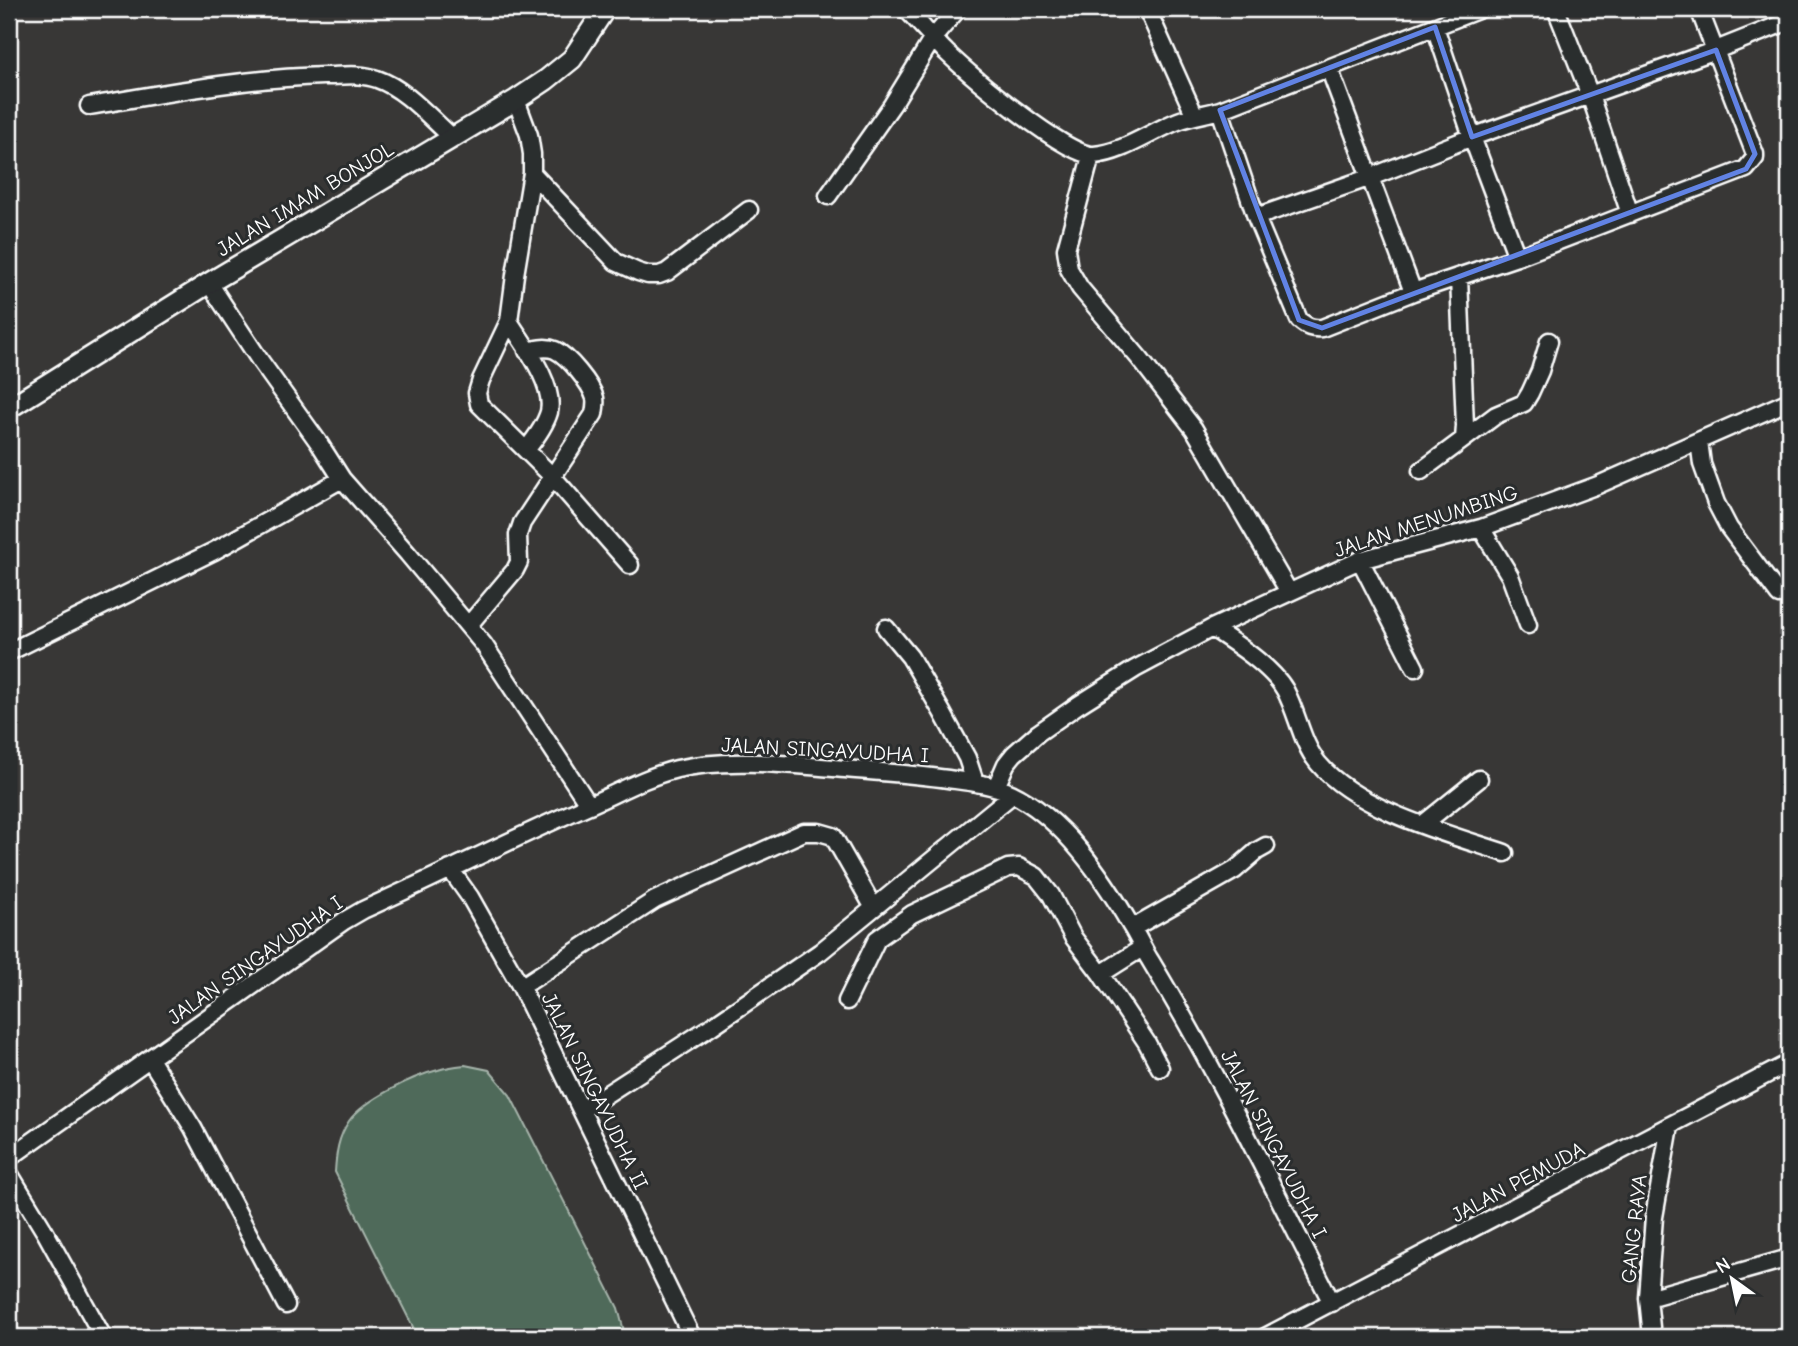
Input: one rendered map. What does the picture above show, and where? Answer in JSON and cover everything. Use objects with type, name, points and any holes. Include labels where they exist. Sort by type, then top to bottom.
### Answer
[{"type":"main road","name":"JALAN IMAM BONJOL","points":[[9,408],[209,283],[546,80],[572,59],[605,9]]},
{"type":"street","points":[[906,9],[947,52],[991,91],[1053,137],[1080,153],[1091,156],[1109,153],[1179,120],[1220,110],[1480,9]]},
{"type":"street","points":[[828,196],[892,105],[933,37],[958,9]]},
{"type":"street","points":[[1147,9],[1195,116]]},
{"type":"street","points":[[1556,9],[1590,95],[1630,214]]},
{"type":"street","points":[[1220,110],[1256,217],[1299,320],[1313,328],[1322,328],[1746,169],[1755,159],[1755,154],[1699,9]]},
{"type":"street","points":[[1256,217],[1716,50],[1787,17]]},
{"type":"street","points":[[1435,27],[1517,257]]},
{"type":"street","points":[[1329,68],[1413,292]]},
{"type":"street","points":[[89,106],[197,88],[292,77],[354,75],[374,77],[388,83],[453,138]]},
{"type":"street","points":[[516,100],[529,135],[532,173],[509,321],[477,393],[483,410],[552,476],[630,565]]},
{"type":"street","points":[[1091,156],[1066,249],[1069,269],[1080,288],[1194,429],[1289,593]]},
{"type":"street","points":[[532,173],[616,262],[648,275],[667,272],[749,210]]},
{"type":"street","points":[[1459,276],[1464,439]]},
{"type":"street","points":[[209,283],[342,479],[484,645],[589,805]]},
{"type":"street","points":[[509,321],[550,392],[549,412],[539,433],[526,450]]},
{"type":"street","points":[[1421,471],[1496,415],[1524,402],[1540,371],[1549,341]]},
{"type":"street","points":[[468,626],[515,570],[519,562],[518,535],[522,523],[594,414],[596,405],[594,395],[580,372],[555,349],[527,351]]},
{"type":"street","name":"JALAN MENUMBING","points":[[996,787],[1006,764],[1038,733],[1135,669],[1212,628],[1360,560],[1481,528],[1598,485],[1789,401]]},
{"type":"street","points":[[1699,441],[1702,464],[1716,503],[1729,527],[1779,595]]},
{"type":"street","points":[[9,652],[214,551],[342,479]]},
{"type":"street","points":[[1481,528],[1510,576],[1528,625]]},
{"type":"street","points":[[1360,560],[1415,668]]},
{"type":"street","points":[[886,628],[910,657],[967,758],[975,782]]},
{"type":"street","points":[[1212,628],[1274,675],[1284,688],[1307,746],[1319,764],[1345,787],[1371,804],[1422,825],[1505,853]]},
{"type":"street","name":"JALAN SINGAYUDHA I","points":[[9,1158],[344,920],[644,780],[677,769],[706,764],[830,768],[916,775],[975,782],[1013,794],[1034,806],[1051,821],[1090,862],[1133,928],[1142,948],[1185,1019],[1251,1142],[1332,1304]]},
{"type":"street","points":[[1422,825],[1479,779]]},
{"type":"street","points":[[582,1110],[723,1019],[820,952],[1013,794]]},
{"type":"street","points":[[521,987],[655,900],[804,832],[819,832],[832,836],[874,908]]},
{"type":"street","points":[[1133,928],[1235,870],[1266,846]]},
{"type":"street","points":[[847,1001],[877,939],[912,914],[1008,868],[1019,867],[1036,876],[1051,895],[1073,937],[1147,1043],[1160,1068]]},
{"type":"street","name":"JALAN SINGAYUDHA II","points":[[450,869],[470,897],[521,987],[692,1337]]},
{"type":"street","points":[[1101,974],[1142,948]]},
{"type":"street","points":[[150,1059],[193,1128],[286,1305]]},
{"type":"street","name":"JALAN PEMUDA","points":[[1265,1337],[1789,1063]]},
{"type":"street","name":"GANG RAYA","points":[[1651,1337],[1648,1298],[1654,1217],[1670,1126]]},
{"type":"street","points":[[9,1173],[103,1337]]},
{"type":"street","points":[[1648,1298],[1789,1258]]},
{"type":"highlighted area","points":[[1435,27],[1472,137],[1716,50],[1755,154],[1746,169],[1322,328],[1299,320],[1220,110]]},
{"type":"green space","points":[[465,1065],[489,1070],[510,1095],[618,1308],[624,1337],[418,1337],[335,1172],[337,1152],[342,1133],[349,1121],[377,1097],[428,1073]]}]
